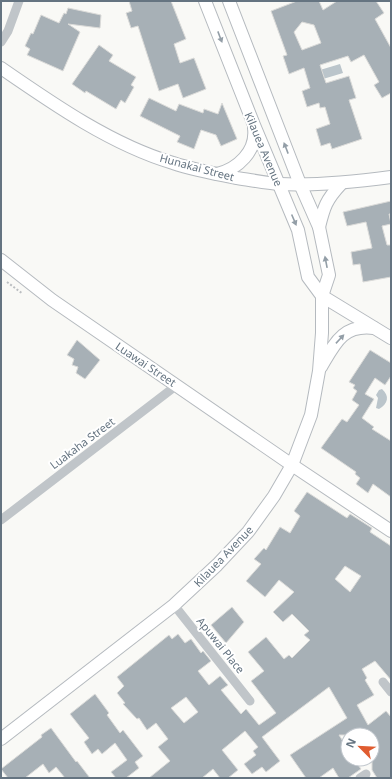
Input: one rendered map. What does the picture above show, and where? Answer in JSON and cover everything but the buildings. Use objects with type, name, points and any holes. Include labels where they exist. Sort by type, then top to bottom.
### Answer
[{"type":"street","points":[[1,42],[8,31],[19,1]]},
{"type":"street","name":"Kilauea Avenue","points":[[205,1],[254,125],[298,230],[308,277],[322,296]]},
{"type":"street","name":"Kilauea Avenue","points":[[1,739],[174,605],[217,565],[248,532],[274,496],[292,465],[311,415],[319,371],[322,333],[322,296],[329,275],[320,227],[300,184],[229,1]]},
{"type":"street","name":"Hunakai Street","points":[[1,68],[55,105],[96,129],[131,147],[172,163],[216,175],[279,184],[340,184],[391,177]]},
{"type":"street","points":[[216,175],[236,167],[245,157],[251,149],[255,137],[254,125]]},
{"type":"street","points":[[320,227],[325,205],[331,194],[340,184]]},
{"type":"street","name":"Luawai Street","points":[[1,260],[52,300],[292,465],[391,531]]},
{"type":"street","points":[[322,296],[391,338]]},
{"type":"street","points":[[319,371],[339,339],[349,330],[359,327],[377,329]]},
{"type":"street","name":"Luakaha Street","points":[[1,520],[177,385]]},
{"type":"street","name":"Apuwai Place","points":[[174,605],[250,701]]},
{"type":"street","points":[[383,682],[391,692]]},
{"type":"path","points":[[7,282],[29,297]]},
{"type":"shaded area","points":[[340,64],[343,73],[323,79],[320,70]]},
{"type":"shaded area","points":[[382,389],[386,394],[387,400],[379,409],[376,408],[378,398],[376,395],[379,390]]}]
